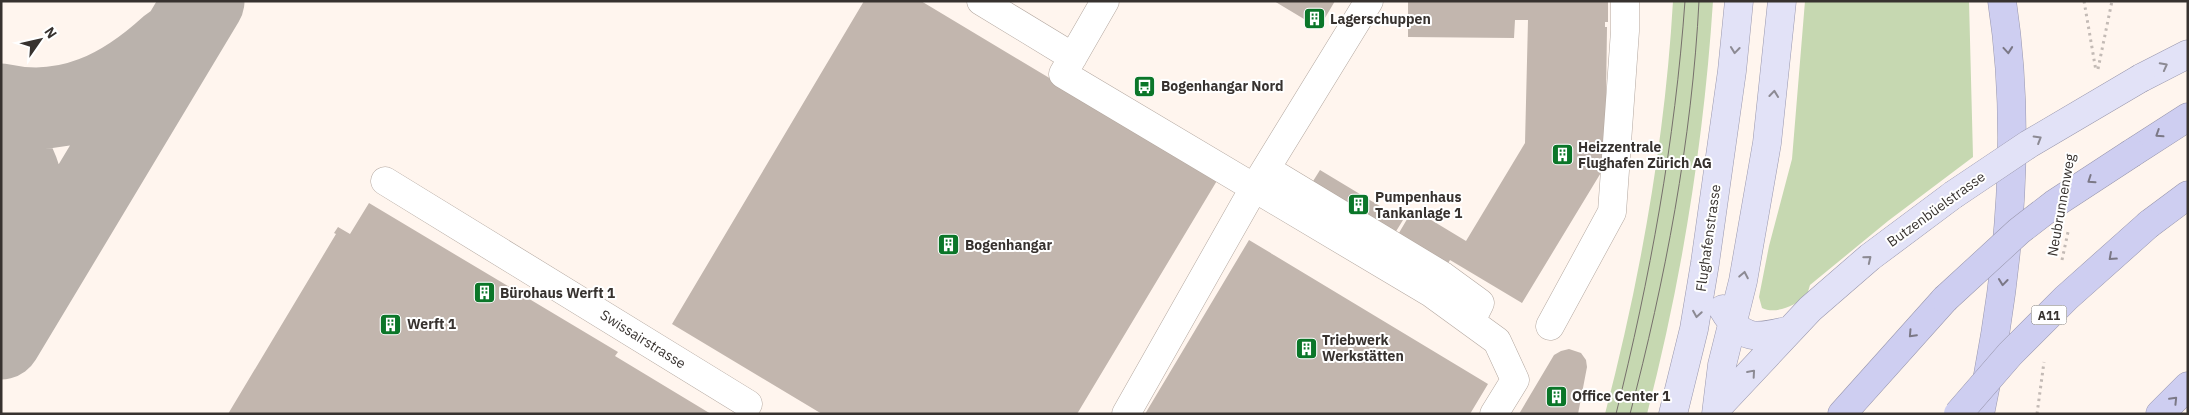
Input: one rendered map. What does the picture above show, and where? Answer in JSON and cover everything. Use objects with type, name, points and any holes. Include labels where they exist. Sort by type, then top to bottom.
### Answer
[{"type":"highway","points":[[1980,414],[1998,321],[2011,195],[2012,129],[2010,72],[2002,1]]},
{"type":"highway","points":[[1842,414],[1946,299],[2019,231],[2054,204],[2188,117]]},
{"type":"highway","name":"A11","points":[[1958,414],[2010,354],[2066,298],[2149,224],[2188,194]]},
{"type":"highway","points":[[2160,414],[2188,386]]},
{"type":"main road","name":"Flughafenstrasse","points":[[1673,414],[1694,329],[1732,72],[1739,1]]},
{"type":"main road","points":[[1717,411],[1722,365],[1743,281],[1768,142],[1782,1]]},
{"type":"main road","name":"Butzenbüelstrasse","points":[[1717,411],[1810,309],[1863,263],[1954,195],[2029,144],[2141,78],[2188,54]]},
{"type":"main road","points":[[1722,144],[1734,183],[1718,290],[1720,302],[1733,323],[1743,333],[1757,338],[1790,330]]},
{"type":"lane","points":[[981,1],[1073,57]]},
{"type":"lane","points":[[1105,1],[1063,74],[1260,178],[1431,293],[1497,341],[1515,380],[1494,414]]},
{"type":"lane","points":[[1126,414],[1260,178],[1369,1]]},
{"type":"lane","points":[[1550,326],[1612,212],[1625,31],[1625,1]]},
{"type":"lane","name":"Swissairstrasse","points":[[385,181],[757,409]]},
{"type":"path","points":[[2084,1],[2096,76],[2112,1]]},
{"type":"path","name":"Neubrunnenweg","points":[[2062,261],[2068,232]]},
{"type":"path","points":[[2037,414],[2044,358]]},
{"type":"green space","points":[[1673,1],[1713,1],[1704,105],[1690,209],[1671,312],[1647,414],[1605,414],[1640,261],[1649,209],[1664,105]]},
{"type":"green space","points":[[1805,1],[1969,1],[1973,157],[1888,221],[1810,285],[1807,295],[1802,299],[1791,306],[1779,310],[1767,310],[1762,308],[1759,297],[1769,246],[1792,159]]},
{"type":"building","name":"Bogenhangar","points":[[864,1],[921,1],[1218,179],[1077,414],[822,414],[672,324]]},
{"type":"building","name":"Lagerschuppen","points":[[1274,1],[1335,1],[1319,28]]},
{"type":"building","name":"Heizzentrale Flughafen Zürich AG","points":[[1408,1],[1608,1],[1608,22],[1605,22],[1605,27],[1607,27],[1605,166],[1522,303],[1450,260],[1445,268],[1396,238],[1413,209],[1466,241],[1525,143],[1528,20],[1515,20],[1514,38],[1408,37]]},
{"type":"building","name":"Pumpenhaus Tankanlage 1","points":[[1320,170],[1403,220],[1395,233],[1310,186]]},
{"type":"building","name":"Werft 1","points":[[369,203],[618,352],[615,356],[711,414],[228,414],[336,234],[334,233],[338,227],[350,234]]},
{"type":"building","name":"Triebwerk Werkstätten","points":[[1249,240],[1488,384],[1470,414],[1145,414]]},
{"type":"building","name":"Office Center 1","points":[[1569,349],[1581,353],[1586,360],[1587,367],[1578,414],[1519,414],[1554,355]]},
{"type":"taxiway","points":[[1,339],[204,1]]},
{"type":"taxiway","points":[[1,104],[26,108],[49,107],[72,104],[93,97],[114,88],[134,76],[171,46]]},
{"type":"taxiway","points":[[1,137],[20,176],[29,216],[28,258],[17,301]]},
{"type":"tram line","points":[[1616,414],[1640,312],[1660,209],[1675,105],[1685,1]]},
{"type":"tram line","points":[[1630,414],[1655,312],[1675,209],[1690,105],[1699,1]]},
{"type":"place","name":"Lagerschuppen","points":[[1314,19]]},
{"type":"place","name":"Bogenhangar Nord","points":[[1145,86]]},
{"type":"place","name":"Heizzentrale Flughafen Zürich AG","points":[[1562,155]]},
{"type":"place","name":"Pumpenhaus Tankanlage 1","points":[[1359,205]]},
{"type":"place","name":"Bogenhangar","points":[[949,245]]},
{"type":"place","name":"Bürohaus Werft 1","points":[[484,293]]},
{"type":"place","name":"Werft 1","points":[[391,324]]},
{"type":"place","name":"Triebwerk Werkstätten","points":[[1306,348]]},
{"type":"place","name":"Office Center 1","points":[[1556,396]]}]
